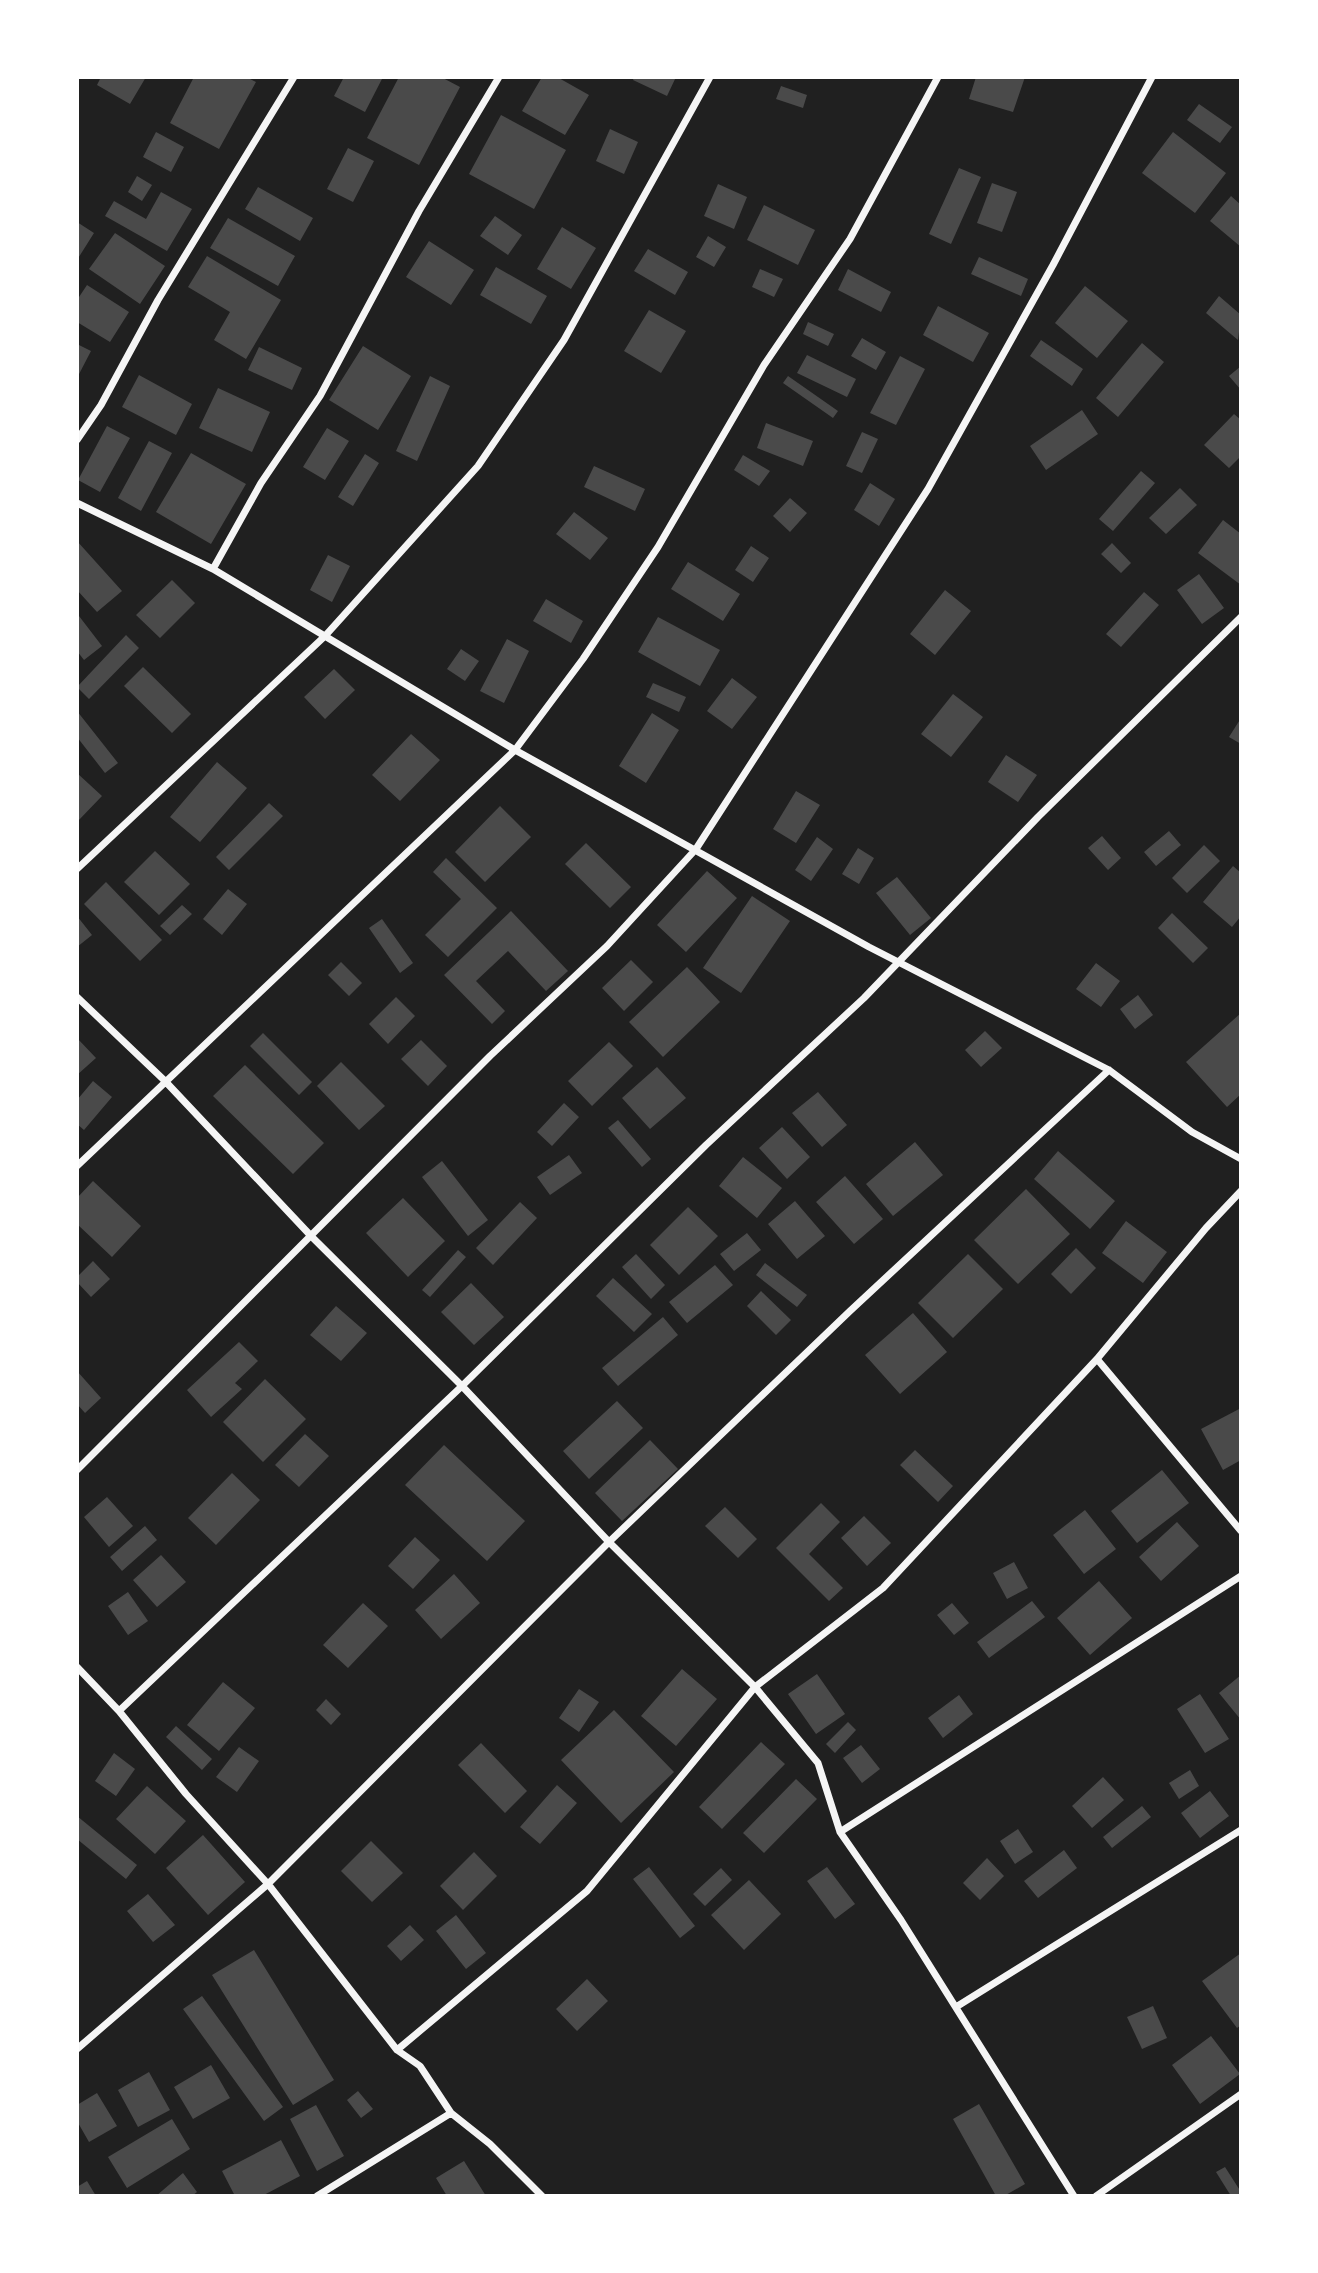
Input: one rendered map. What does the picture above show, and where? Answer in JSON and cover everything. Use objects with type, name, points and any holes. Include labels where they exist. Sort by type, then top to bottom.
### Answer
[{"type":"street","points":[[77,440],[101,405],[159,300],[294,77]]},
{"type":"street","points":[[213,569],[261,483],[320,396],[419,211],[499,77]]},
{"type":"street","points":[[77,869],[325,636],[478,466],[564,340],[710,77]]},
{"type":"street","points":[[77,1167],[164,1080],[515,750],[583,659],[658,547],[764,365],[850,239],[938,77]]},
{"type":"street","points":[[77,1470],[490,1056],[607,946],[696,849],[928,489],[1053,265],[1152,77]]},
{"type":"street","points":[[77,503],[213,569],[515,750],[869,947],[1110,1070],[1192,1132],[1241,1159]]},
{"type":"street","points":[[119,1710],[462,1386],[706,1145],[901,961],[1038,817],[1241,617]]},
{"type":"street","points":[[77,997],[164,1080],[312,1237],[462,1386],[609,1542],[755,1687],[818,1763],[840,1832],[901,1920],[1074,2196]]},
{"type":"street","points":[[77,2049],[268,1884],[609,1542],[850,1311],[1110,1070]]},
{"type":"street","points":[[397,2050],[587,1891],[755,1687],[883,1588],[1097,1359],[1206,1228],[1241,1191]]},
{"type":"street","points":[[1097,1359],[1241,1531]]},
{"type":"street","points":[[840,1832],[1241,1576]]},
{"type":"street","points":[[77,1667],[119,1710],[186,1794],[268,1884],[397,2050],[420,2066],[451,2113],[490,2144],[542,2196]]},
{"type":"street","points":[[956,2007],[1241,1830]]},
{"type":"street","points":[[1096,2196],[1241,2094]]},
{"type":"street","points":[[317,2196],[451,2113]]},
{"type":"shaded area","points":[[77,77],[1241,77],[1241,2196],[77,2196]]},
{"type":"building","points":[[101,77],[146,77],[130,104],[97,85]]},
{"type":"building","points":[[194,77],[246,77],[256,82],[219,149],[170,123]]},
{"type":"building","points":[[344,77],[383,77],[365,112],[334,96]]},
{"type":"building","points":[[399,77],[441,77],[460,87],[419,165],[367,138]]},
{"type":"building","points":[[542,77],[557,77],[589,95],[565,135],[522,111]]},
{"type":"building","points":[[634,77],[676,77],[667,96],[633,80]]},
{"type":"building","points":[[976,77],[1025,77],[1013,112],[969,99]]},
{"type":"building","points":[[781,86],[807,95],[803,108],[776,99]]},
{"type":"building","points":[[1199,104],[1232,127],[1220,143],[1187,120]]},
{"type":"building","points":[[501,115],[566,150],[534,209],[469,174]]},
{"type":"building","points":[[610,129],[638,142],[624,174],[596,161]]},
{"type":"building","points":[[156,132],[184,147],[171,172],[143,157]]},
{"type":"building","points":[[1173,132],[1226,173],[1195,213],[1142,173]]},
{"type":"building","points":[[348,148],[374,161],[353,202],[327,189]]},
{"type":"building","points":[[959,168],[981,177],[951,244],[929,234]]},
{"type":"building","points":[[137,176],[152,185],[142,201],[128,192]]},
{"type":"building","points":[[992,183],[1017,192],[1002,232],[977,223]]},
{"type":"building","points":[[718,184],[747,197],[734,229],[704,216]]},
{"type":"building","points":[[258,187],[313,218],[300,241],[245,209]]},
{"type":"building","points":[[161,192],[192,209],[167,251],[105,216],[114,201],[146,219]]},
{"type":"building","points":[[1231,196],[1241,205],[1241,247],[1210,221]]},
{"type":"building","points":[[764,205],[815,230],[798,265],[747,240]]},
{"type":"building","points":[[495,216],[522,235],[508,255],[480,236]]},
{"type":"building","points":[[228,218],[295,256],[278,286],[210,248]]},
{"type":"building","points":[[77,222],[94,233],[77,260]]},
{"type":"building","points":[[562,227],[596,248],[571,289],[537,269]]},
{"type":"building","points":[[115,233],[165,266],[140,304],[89,269]]},
{"type":"building","points":[[708,236],[726,247],[714,267],[696,257]]},
{"type":"building","points":[[429,241],[474,270],[451,305],[406,277]]},
{"type":"building","points":[[648,249],[688,272],[675,295],[634,271]]},
{"type":"building","points":[[207,256],[281,300],[246,359],[214,340],[230,312],[188,287]]},
{"type":"building","points":[[979,257],[1028,279],[1021,296],[971,274]]},
{"type":"building","points":[[496,267],[547,296],[531,324],[480,295]]},
{"type":"building","points":[[760,269],[783,279],[774,297],[752,287]]},
{"type":"building","points":[[848,269],[891,292],[881,312],[838,290]]},
{"type":"building","points":[[87,285],[129,312],[110,342],[77,322],[77,300]]},
{"type":"building","points":[[1085,286],[1128,321],[1097,358],[1055,323]]},
{"type":"building","points":[[1219,296],[1241,315],[1238,340],[1206,313]]},
{"type":"building","points":[[938,306],[989,333],[973,362],[923,335]]},
{"type":"building","points":[[649,310],[686,331],[661,373],[624,351]]},
{"type":"building","points":[[808,322],[834,334],[828,346],[803,334]]},
{"type":"building","points":[[862,338],[886,352],[876,370],[851,356]]},
{"type":"building","points":[[1041,340],[1083,369],[1072,386],[1030,356]]},
{"type":"building","points":[[1142,343],[1164,362],[1118,417],[1096,398]]},
{"type":"building","points":[[77,344],[91,351],[77,378]]},
{"type":"building","points":[[363,346],[411,376],[378,430],[329,400]]},
{"type":"building","points":[[259,347],[302,368],[292,390],[248,370]]},
{"type":"building","points":[[807,355],[856,379],[847,397],[797,373]]},
{"type":"building","points":[[900,356],[925,369],[896,425],[870,413]]},
{"type":"building","points":[[1241,366],[1241,390],[1229,376]]},
{"type":"building","points":[[139,375],[192,404],[176,435],[122,407]]},
{"type":"building","points":[[430,376],[450,386],[417,461],[396,451]]},
{"type":"building","points":[[788,376],[838,411],[833,418],[783,383]]},
{"type":"building","points":[[218,388],[270,412],[252,452],[199,428]]},
{"type":"building","points":[[1082,410],[1098,434],[1046,470],[1030,446]]},
{"type":"building","points":[[1234,414],[1241,420],[1241,456],[1229,468],[1204,445]]},
{"type":"building","points":[[766,423],[813,441],[803,466],[757,448]]},
{"type":"building","points":[[107,426],[130,438],[100,492],[78,480]]},
{"type":"building","points":[[327,428],[349,441],[325,480],[303,467]]},
{"type":"building","points":[[862,432],[878,439],[862,473],[846,466]]},
{"type":"building","points":[[149,441],[172,453],[141,511],[118,498]]},
{"type":"building","points":[[191,453],[246,484],[211,544],[156,512]]},
{"type":"building","points":[[365,454],[379,463],[353,506],[338,497]]},
{"type":"building","points":[[743,455],[770,471],[759,486],[734,470]]},
{"type":"building","points":[[594,466],[645,489],[635,511],[584,487]]},
{"type":"building","points":[[1141,471],[1155,483],[1113,531],[1099,519]]},
{"type":"building","points":[[870,483],[895,499],[879,526],[854,510]]},
{"type":"building","points":[[1180,488],[1197,505],[1166,534],[1149,518]]},
{"type":"building","points":[[790,498],[807,513],[790,532],[773,516]]},
{"type":"building","points":[[574,512],[608,538],[590,560],[556,534]]},
{"type":"building","points":[[1223,520],[1241,534],[1241,585],[1198,553]]},
{"type":"building","points":[[77,541],[122,591],[97,612],[77,590]]},
{"type":"building","points":[[1112,543],[1131,563],[1121,573],[1101,554]]},
{"type":"building","points":[[751,546],[769,558],[753,582],[735,570]]},
{"type":"building","points":[[328,555],[350,566],[332,602],[310,590]]},
{"type":"building","points":[[688,562],[740,594],[723,621],[671,589]]},
{"type":"building","points":[[1199,574],[1224,608],[1202,624],[1177,590]]},
{"type":"building","points":[[172,580],[195,603],[160,638],[136,615]]},
{"type":"building","points":[[945,590],[971,611],[935,655],[910,634]]},
{"type":"building","points":[[1144,592],[1159,605],[1121,647],[1106,634]]},
{"type":"building","points":[[546,599],[583,621],[571,643],[533,621]]},
{"type":"building","points":[[79,616],[102,646],[84,660],[77,651]]},
{"type":"building","points":[[658,617],[720,650],[700,686],[638,652]]},
{"type":"building","points":[[126,635],[139,648],[89,699],[77,687]]},
{"type":"building","points":[[507,639],[529,651],[504,703],[480,691]]},
{"type":"building","points":[[461,649],[479,661],[465,681],[447,669]]},
{"type":"building","points":[[143,667],[191,714],[172,733],[124,686]]},
{"type":"building","points":[[334,669],[355,690],[325,719],[304,697]]},
{"type":"building","points":[[732,678],[757,697],[732,729],[707,711]]},
{"type":"building","points":[[653,683],[686,697],[679,712],[646,697]]},
{"type":"building","points":[[953,694],[983,717],[951,757],[921,734]]},
{"type":"building","points":[[77,711],[118,763],[105,773],[77,737]]},
{"type":"building","points":[[652,713],[679,730],[646,783],[619,766]]},
{"type":"building","points":[[1241,718],[1241,744],[1229,737]]},
{"type":"building","points":[[411,734],[440,760],[400,801],[372,775]]},
{"type":"building","points":[[1006,755],[1037,775],[1018,802],[988,782]]},
{"type":"building","points":[[217,762],[247,788],[200,842],[170,817]]},
{"type":"building","points":[[77,773],[102,796],[77,822]]},
{"type":"building","points":[[796,791],[820,805],[796,843],[773,829]]},
{"type":"building","points":[[269,803],[283,816],[229,870],[216,857]]},
{"type":"building","points":[[500,806],[531,837],[485,882],[455,852]]},
{"type":"building","points":[[1169,831],[1181,845],[1156,866],[1144,852]]},
{"type":"building","points":[[1102,836],[1121,858],[1108,870],[1088,848]]},
{"type":"building","points":[[817,837],[833,849],[811,881],[795,870]]},
{"type":"building","points":[[586,843],[631,887],[610,908],[565,864]]},
{"type":"building","points":[[1204,845],[1220,861],[1187,893],[1172,878]]},
{"type":"building","points":[[858,848],[874,858],[859,884],[842,874]]},
{"type":"building","points":[[155,851],[190,884],[159,915],[124,882]]},
{"type":"building","points":[[446,858],[497,908],[448,957],[425,935],[461,899],[433,872]]},
{"type":"building","points":[[1233,866],[1241,873],[1241,916],[1232,927],[1203,902]]},
{"type":"building","points":[[707,871],[737,898],[686,952],[657,925]]},
{"type":"building","points":[[897,877],[931,918],[910,935],[876,893]]},
{"type":"building","points":[[106,882],[162,940],[140,961],[84,904]]},
{"type":"building","points":[[228,889],[247,904],[222,935],[203,919]]},
{"type":"building","points":[[752,896],[790,921],[741,993],[703,968]]},
{"type":"building","points":[[182,905],[192,914],[170,935],[160,926]]},
{"type":"building","points":[[511,911],[568,971],[546,991],[508,951],[476,981],[505,1011],[492,1024],[444,975]]},
{"type":"building","points":[[1172,913],[1208,948],[1193,963],[1158,928]]},
{"type":"building","points":[[77,916],[92,935],[77,947]]},
{"type":"building","points":[[382,919],[413,963],[400,973],[369,928]]},
{"type":"building","points":[[631,960],[653,982],[624,1011],[602,988]]},
{"type":"building","points":[[341,962],[362,983],[349,996],[328,975]]},
{"type":"building","points":[[1096,963],[1120,981],[1101,1007],[1076,989]]},
{"type":"building","points":[[687,967],[720,1002],[663,1057],[629,1022]]},
{"type":"building","points":[[1138,995],[1153,1015],[1135,1029],[1120,1009]]},
{"type":"building","points":[[396,997],[415,1016],[388,1044],[369,1024]]},
{"type":"building","points":[[1241,1013],[1241,1094],[1227,1107],[1186,1062]]},
{"type":"building","points":[[985,1031],[1002,1048],[981,1067],[965,1050]]},
{"type":"building","points":[[263,1033],[312,1082],[299,1095],[250,1046]]},
{"type":"building","points":[[77,1038],[96,1058],[77,1075]]},
{"type":"building","points":[[421,1040],[447,1066],[428,1086],[401,1059]]},
{"type":"building","points":[[609,1042],[633,1066],[592,1106],[568,1081]]},
{"type":"building","points":[[341,1062],[385,1106],[359,1130],[317,1086]]},
{"type":"building","points":[[245,1065],[324,1143],[293,1174],[213,1096]]},
{"type":"building","points":[[657,1067],[686,1098],[650,1129],[622,1098]]},
{"type":"building","points":[[93,1081],[112,1097],[84,1130],[77,1124],[77,1100]]},
{"type":"building","points":[[818,1092],[847,1125],[822,1147],[792,1113]]},
{"type":"building","points":[[564,1103],[579,1117],[552,1146],[537,1132]]},
{"type":"building","points":[[618,1120],[651,1159],[642,1167],[608,1128]]},
{"type":"building","points":[[782,1127],[810,1157],[787,1179],[759,1148]]},
{"type":"building","points":[[915,1142],[943,1175],[893,1216],[866,1184]]},
{"type":"building","points":[[1058,1151],[1115,1201],[1090,1229],[1034,1179]]},
{"type":"building","points":[[569,1155],[582,1173],[550,1195],[537,1177]]},
{"type":"building","points":[[743,1157],[782,1188],[757,1218],[719,1186]]},
{"type":"building","points":[[442,1161],[488,1220],[468,1236],[422,1177]]},
{"type":"building","points":[[845,1176],[883,1219],[854,1244],[816,1202]]},
{"type":"building","points":[[93,1181],[141,1226],[112,1257],[77,1224],[77,1198]]},
{"type":"building","points":[[1026,1189],[1070,1234],[1018,1284],[974,1240]]},
{"type":"building","points":[[403,1198],[445,1241],[408,1277],[366,1233]]},
{"type":"building","points":[[795,1201],[825,1236],[797,1259],[768,1224]]},
{"type":"building","points":[[520,1202],[537,1218],[493,1265],[476,1248]]},
{"type":"building","points":[[688,1207],[718,1236],[679,1275],[650,1245]]},
{"type":"building","points":[[1126,1221],[1167,1252],[1143,1283],[1102,1253]]},
{"type":"building","points":[[747,1233],[761,1250],[734,1271],[720,1254]]},
{"type":"building","points":[[1076,1248],[1096,1268],[1071,1294],[1051,1274]]},
{"type":"building","points":[[458,1250],[466,1257],[430,1297],[422,1290]]},
{"type":"building","points":[[636,1254],[665,1285],[651,1299],[622,1267]]},
{"type":"building","points":[[968,1254],[1003,1289],[953,1338],[918,1303]]},
{"type":"building","points":[[93,1261],[110,1279],[91,1297],[77,1282],[77,1277]]},
{"type":"building","points":[[765,1263],[807,1295],[797,1307],[756,1275]]},
{"type":"building","points":[[715,1265],[733,1285],[687,1323],[669,1302]]},
{"type":"building","points":[[613,1278],[652,1314],[634,1332],[596,1296]]},
{"type":"building","points":[[471,1283],[504,1317],[474,1345],[441,1312]]},
{"type":"building","points":[[761,1291],[791,1320],[776,1335],[747,1306]]},
{"type":"building","points":[[336,1306],[367,1333],[341,1361],[310,1335]]},
{"type":"building","points":[[913,1313],[947,1352],[900,1394],[865,1355]]},
{"type":"building","points":[[663,1317],[678,1335],[618,1386],[602,1368]]},
{"type":"building","points":[[239,1342],[258,1361],[235,1383],[242,1389],[211,1417],[187,1390]]},
{"type":"building","points":[[77,1371],[101,1398],[85,1413],[77,1404]]},
{"type":"building","points":[[265,1379],[306,1419],[263,1462],[223,1422]]},
{"type":"building","points":[[617,1401],[643,1428],[589,1479],[563,1451]]},
{"type":"building","points":[[1241,1408],[1241,1460],[1223,1470],[1201,1429]]},
{"type":"building","points":[[305,1434],[329,1456],[299,1487],[275,1465]]},
{"type":"building","points":[[650,1440],[678,1469],[622,1521],[595,1493]]},
{"type":"building","points":[[444,1445],[525,1521],[487,1561],[405,1485]]},
{"type":"building","points":[[915,1450],[953,1486],[938,1502],[900,1465]]},
{"type":"building","points":[[1162,1470],[1189,1503],[1137,1543],[1111,1511]]},
{"type":"building","points":[[232,1473],[260,1500],[216,1545],[188,1518]]},
{"type":"building","points":[[107,1497],[133,1526],[109,1547],[84,1517]]},
{"type":"building","points":[[821,1503],[840,1522],[809,1554],[843,1588],[829,1601],[776,1548]]},
{"type":"building","points":[[725,1507],[757,1539],[738,1558],[705,1526]]},
{"type":"building","points":[[1085,1510],[1116,1549],[1084,1574],[1053,1535]]},
{"type":"building","points":[[864,1516],[891,1543],[867,1566],[841,1538]]},
{"type":"building","points":[[1177,1522],[1199,1546],[1161,1581],[1139,1557]]},
{"type":"building","points":[[145,1526],[157,1540],[122,1571],[110,1557]]},
{"type":"building","points":[[415,1537],[440,1560],[413,1589],[388,1566]]},
{"type":"building","points":[[161,1555],[186,1582],[157,1607],[133,1580]]},
{"type":"building","points":[[1014,1562],[1028,1588],[1007,1599],[993,1573]]},
{"type":"building","points":[[454,1574],[480,1603],[441,1639],[415,1610]]},
{"type":"building","points":[[1099,1581],[1132,1618],[1090,1655],[1057,1618]]},
{"type":"building","points":[[128,1592],[148,1621],[128,1635],[108,1606]]},
{"type":"building","points":[[1032,1601],[1045,1617],[989,1658],[977,1642]]},
{"type":"building","points":[[363,1603],[388,1626],[348,1668],[323,1645]]},
{"type":"building","points":[[952,1603],[969,1623],[954,1635],[937,1615]]},
{"type":"building","points":[[682,1669],[717,1699],[676,1746],[641,1716]]},
{"type":"building","points":[[817,1674],[845,1714],[816,1734],[788,1694]]},
{"type":"building","points":[[1241,1675],[1241,1720],[1219,1693]]},
{"type":"building","points":[[223,1682],[255,1708],[219,1751],[187,1725]]},
{"type":"building","points":[[579,1689],[599,1702],[579,1732],[559,1718]]},
{"type":"building","points":[[1200,1694],[1229,1739],[1205,1753],[1177,1709]]},
{"type":"building","points":[[959,1695],[973,1714],[943,1738],[928,1718]]},
{"type":"building","points":[[326,1699],[341,1714],[331,1725],[316,1710]]},
{"type":"building","points":[[614,1710],[674,1772],[621,1823],[561,1760]]},
{"type":"building","points":[[848,1722],[856,1730],[835,1753],[826,1744]]},
{"type":"building","points":[[176,1726],[212,1759],[202,1770],[166,1737]]},
{"type":"building","points":[[761,1742],[785,1764],[722,1829],[699,1807]]},
{"type":"building","points":[[481,1743],[527,1791],[505,1813],[458,1765]]},
{"type":"building","points":[[861,1745],[880,1769],[862,1783],[843,1758]]},
{"type":"building","points":[[239,1747],[259,1761],[237,1792],[216,1777]]},
{"type":"building","points":[[114,1753],[135,1769],[116,1796],[95,1781]]},
{"type":"building","points":[[1190,1770],[1199,1786],[1179,1799],[1169,1783]]},
{"type":"building","points":[[1103,1777],[1124,1800],[1092,1828],[1072,1806]]},
{"type":"building","points":[[796,1779],[817,1799],[764,1853],[743,1833]]},
{"type":"building","points":[[557,1785],[577,1803],[540,1844],[520,1827]]},
{"type":"building","points":[[147,1786],[186,1821],[155,1854],[116,1819]]},
{"type":"building","points":[[1210,1791],[1229,1816],[1200,1838],[1181,1813]]},
{"type":"building","points":[[1142,1806],[1151,1817],[1112,1848],[1103,1837]]},
{"type":"building","points":[[77,1816],[137,1865],[126,1879],[77,1839]]},
{"type":"building","points":[[1018,1829],[1033,1852],[1015,1864],[1000,1841]]},
{"type":"building","points":[[203,1835],[245,1882],[208,1915],[166,1868]]},
{"type":"building","points":[[371,1841],[403,1873],[372,1902],[341,1871]]},
{"type":"building","points":[[1064,1850],[1077,1868],[1038,1898],[1024,1881]]},
{"type":"building","points":[[474,1852],[497,1876],[463,1910],[440,1886]]},
{"type":"building","points":[[987,1858],[1004,1876],[980,1900],[963,1883]]},
{"type":"building","points":[[649,1867],[695,1926],[680,1938],[633,1879]]},
{"type":"building","points":[[827,1867],[855,1904],[835,1919],[807,1881]]},
{"type":"building","points":[[721,1868],[732,1880],[705,1906],[693,1894]]},
{"type":"building","points":[[749,1880],[781,1914],[744,1950],[711,1915]]},
{"type":"building","points":[[148,1894],[175,1925],[153,1942],[127,1911]]},
{"type":"building","points":[[456,1915],[486,1953],[466,1969],[436,1931]]},
{"type":"building","points":[[410,1925],[424,1940],[401,1961],[387,1946]]},
{"type":"building","points":[[254,1950],[334,2080],[293,2105],[212,1975]]},
{"type":"building","points":[[1241,1953],[1241,2025],[1237,2028],[1202,1981]]},
{"type":"building","points":[[587,1979],[608,2001],[577,2031],[556,2009]]},
{"type":"building","points":[[202,1996],[283,2107],[264,2121],[183,2009]]},
{"type":"building","points":[[1153,2006],[1167,2038],[1142,2049],[1127,2017]]},
{"type":"building","points":[[1211,2036],[1240,2074],[1200,2104],[1172,2065]]},
{"type":"building","points":[[211,2065],[230,2098],[193,2119],[174,2087]]},
{"type":"building","points":[[149,2072],[170,2110],[138,2127],[118,2090]]},
{"type":"building","points":[[358,2091],[373,2109],[361,2118],[347,2100]]},
{"type":"building","points":[[97,2093],[117,2126],[89,2142],[77,2121],[77,2105]]},
{"type":"building","points":[[979,2104],[1025,2184],[1004,2196],[996,2196],[953,2119]]},
{"type":"building","points":[[316,2105],[344,2156],[317,2171],[290,2119]]},
{"type":"building","points":[[172,2119],[190,2149],[127,2188],[108,2157]]},
{"type":"building","points":[[281,2140],[300,2176],[262,2196],[235,2196],[222,2171]]},
{"type":"building","points":[[464,2161],[486,2196],[447,2196],[436,2178]]},
{"type":"building","points":[[1225,2167],[1241,2196],[1231,2196],[1216,2172]]},
{"type":"building","points":[[183,2173],[197,2192],[192,2196],[156,2196]]},
{"type":"building","points":[[87,2181],[96,2196],[77,2196],[77,2187]]}]
